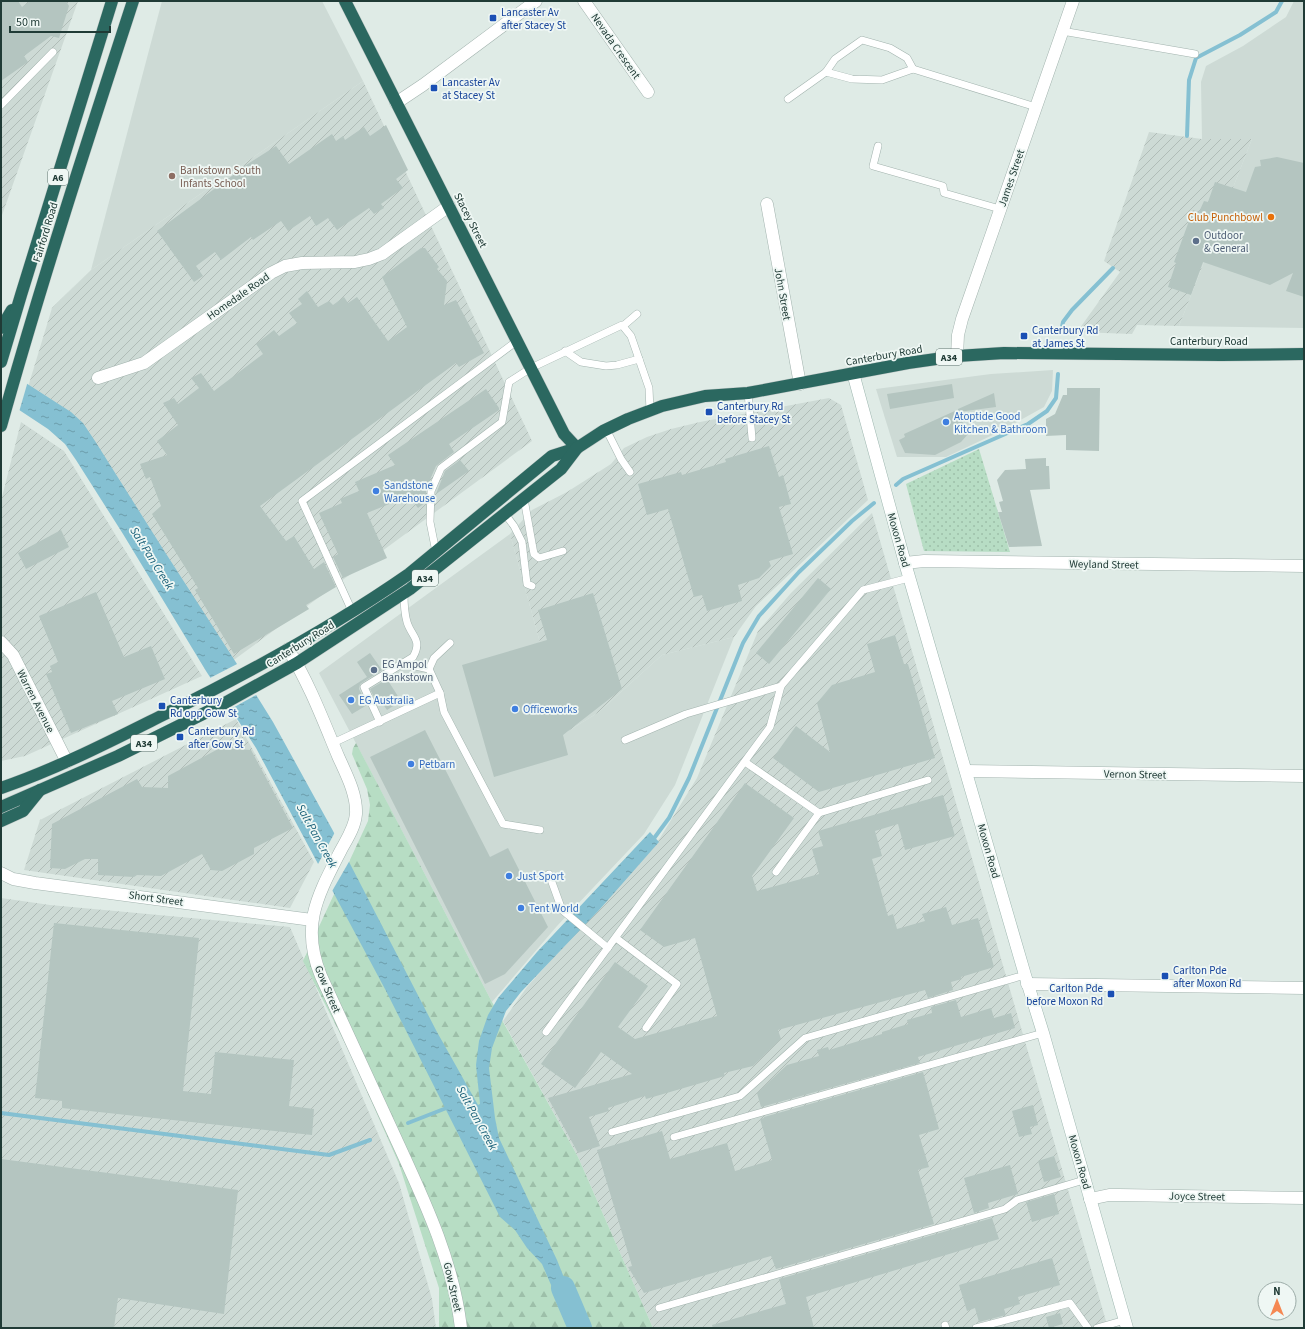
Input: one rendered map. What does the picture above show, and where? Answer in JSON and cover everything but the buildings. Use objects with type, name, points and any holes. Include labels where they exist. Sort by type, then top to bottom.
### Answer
[{"type":"highway","name":"Fairford Road","points":[[2,358],[112,1]]},
{"type":"highway","name":"Fairford Road","points":[[1,426],[69,199],[133,1]]},
{"type":"highway","name":"Stacey Street","points":[[345,1],[564,434],[577,448]]},
{"type":"highway","points":[[1,328],[21,295]]},
{"type":"highway","name":"Canterbury Road","points":[[1,788],[67,762],[214,689],[288,649],[385,591],[436,552],[552,456],[577,448],[606,429],[650,410],[705,396],[748,393],[853,373],[957,356],[1004,353],[1221,355],[1304,354]]},
{"type":"highway","name":"Canterbury Road","points":[[1,807],[118,756],[223,704],[297,663],[404,593],[561,469],[577,448]]},
{"type":"highway","points":[[1,821],[23,811],[42,788]]},
{"type":"street","points":[[396,103],[423,85],[536,1]]},
{"type":"street","name":"Nevada Crescent","points":[[584,1],[648,92]]},
{"type":"street","name":"James Street","points":[[957,356],[958,335],[962,319],[1073,1]]},
{"type":"street","name":"John Street","points":[[766,204],[800,384]]},
{"type":"street","name":"Homedale Road","points":[[98,378],[144,363],[271,272],[285,266],[302,263],[355,262],[369,259],[382,254],[449,206]]},
{"type":"street","name":"Moxon Road","points":[[853,373],[909,578],[1043,1033],[1126,1324]]},
{"type":"street","name":"Weyland Street","points":[[905,563],[924,561],[1304,566]]},
{"type":"street","name":"Warren Avenue","points":[[1,642],[13,655],[67,762]]},
{"type":"street","name":"Gow Street","points":[[288,649],[307,683],[333,743],[355,800],[356,815],[350,832],[323,886],[314,908],[312,920],[312,944],[318,968],[433,1222],[450,1269],[461,1328]]},
{"type":"street","name":"Vernon Street","points":[[966,771],[1304,776]]},
{"type":"street","name":"Short Street","points":[[1,873],[13,879],[35,883],[312,920]]},
{"type":"street","points":[[1026,979],[1304,988]]},
{"type":"street","name":"Joyce Street","points":[[1090,1199],[1108,1195],[1304,1198]]},
{"type":"lane","points":[[1062,31],[1195,54]]},
{"type":"lane","points":[[788,99],[826,72],[835,59],[862,40],[890,48],[907,58],[913,69]]},
{"type":"lane","points":[[1,105],[53,52]]},
{"type":"lane","points":[[826,72],[852,79],[882,80],[913,69],[1036,107]]},
{"type":"lane","points":[[878,146],[872,166],[943,186],[944,193],[1000,210]]},
{"type":"lane","points":[[436,552],[430,522],[431,491],[441,468],[502,422],[509,382],[531,368],[618,326],[623,326],[636,314]]},
{"type":"lane","points":[[623,326],[631,336],[649,388],[650,410]]},
{"type":"lane","points":[[352,611],[302,501],[517,341]]},
{"type":"lane","points":[[565,352],[581,362],[606,366],[617,365],[639,359]]},
{"type":"lane","points":[[748,393],[752,438]]},
{"type":"lane","points":[[606,429],[621,459],[630,472]]},
{"type":"lane","points":[[524,499],[534,554],[539,558],[563,551]]},
{"type":"lane","points":[[505,514],[514,526],[522,542],[527,584],[532,586]]},
{"type":"lane","points":[[546,1032],[770,728],[781,686],[863,590],[909,578]]},
{"type":"lane","points":[[380,722],[364,687],[413,657],[416,652],[417,645],[414,635],[407,623],[404,607],[404,593]]},
{"type":"lane","points":[[450,643],[434,658],[429,669],[440,693],[444,712],[503,824],[540,830]]},
{"type":"lane","points":[[402,663],[429,669]]},
{"type":"lane","points":[[625,740],[686,714],[781,686]]},
{"type":"lane","points":[[333,743],[440,693]]},
{"type":"lane","points":[[745,762],[819,813]]},
{"type":"lane","points":[[776,872],[819,813],[928,780]]},
{"type":"lane","points":[[549,874],[562,910],[608,948]]},
{"type":"lane","points":[[616,938],[677,984],[646,1028]]},
{"type":"lane","points":[[612,1132],[740,1096],[805,1038],[1026,979]]},
{"type":"lane","points":[[674,1137],[1043,1033]]},
{"type":"lane","points":[[659,1308],[1005,1209],[1017,1200],[1084,1180]]},
{"type":"lane","points":[[976,1328],[1070,1303],[1088,1328]]},
{"type":"lane","points":[[1097,1328],[1126,1324]]},
{"type":"shaded area","points":[[1,1],[78,1],[1,218]]},
{"type":"shaded area","name":"Bankstown South Infants School","points":[[162,1],[322,1],[363,81],[91,270]]},
{"type":"shaded area","points":[[1294,1],[1304,1],[1304,328],[1179,326],[1252,139],[1202,139],[1201,82],[1206,66],[1243,46],[1286,17]]},
{"type":"shaded area","points":[[363,81],[532,441],[231,662],[28,387],[52,308],[91,270]]},
{"type":"shaded area","points":[[1149,132],[1202,139],[1252,139],[1179,326],[1137,325],[1132,334],[1077,332],[1120,272],[1104,261]]},
{"type":"shaded area","points":[[1053,370],[1052,391],[1044,407],[999,432],[946,457],[897,457],[876,389],[991,374]]},
{"type":"shaded area","points":[[829,398],[841,405],[868,500],[756,606],[734,637],[662,655],[599,712],[565,733],[510,534],[532,510],[567,492],[611,464],[624,448],[647,437],[700,422]]},
{"type":"shaded area","points":[[21,422],[64,451],[202,676],[25,756],[1,761],[1,501]]},
{"type":"shaded area","points":[[872,513],[1108,1328],[653,1328],[578,1157],[503,1021],[527,987],[660,838],[697,778],[758,631],[791,593]]},
{"type":"shaded area","points":[[510,534],[565,733],[599,712],[662,655],[734,637],[675,785],[644,834],[557,926],[492,1002],[319,673]]},
{"type":"shaded area","points":[[236,719],[314,862],[290,908],[24,870],[40,820]]},
{"type":"shaded area","points":[[1,898],[50,905],[290,927],[399,1183],[432,1299],[436,1328],[1,1328]]},
{"type":"green space","points":[[979,449],[1010,552],[924,551],[906,484]]},
{"type":"green space","points":[[356,743],[492,1002],[578,1157],[653,1328],[439,1328],[439,1288],[399,1164],[350,1053],[303,961],[368,821],[370,805],[367,789],[352,754]]},
{"type":"water","points":[[1,367],[71,412],[83,423],[95,441],[273,722],[332,829],[437,1032],[478,1105],[480,1104],[476,1065],[479,1041],[488,1015],[498,998],[537,952],[650,832],[659,842],[600,909],[521,992],[506,1011],[492,1048],[489,1068],[499,1138],[557,1260],[580,1318],[567,1322],[542,1264],[527,1248],[515,1230],[500,1217],[385,989],[256,748],[206,671],[123,534],[65,444],[48,429],[1,398]]},
{"type":"pier","points":[[1,365],[28,381],[19,412],[1,400]]},
{"type":"pier","points":[[239,663],[258,694],[229,710],[208,679]]},
{"type":"pier","points":[[335,832],[350,860],[331,893],[317,866]]},
{"type":"waterway","points":[[1187,136],[1189,80],[1196,58],[1240,35],[1276,12],[1282,1]]},
{"type":"waterway","points":[[1061,332],[1063,322],[1072,310],[1113,268]]},
{"type":"waterway","points":[[896,485],[903,479],[1028,424],[1047,411],[1056,398],[1058,374]]},
{"type":"waterway","points":[[652,841],[669,818],[689,778],[743,643],[759,616],[799,572],[852,521],[874,503]]},
{"type":"waterway","points":[[408,1123],[449,1107]]},
{"type":"waterway","points":[[1,1113],[329,1155],[370,1140]]},
{"type":"waterway","name":"Salt Pan Creek","points":[[563,1288],[580,1328]]},
{"type":"place","name":"Lancaster Av after Stacey St","points":[[493,18]]},
{"type":"place","name":"Lancaster Av at Stacey St","points":[[434,88]]},
{"type":"place","name":"Bankstown South Infants School","points":[[172,176]]},
{"type":"place","name":"Club Punchbowl","points":[[1271,217]]},
{"type":"place","name":"Outdoor & General","points":[[1196,241]]},
{"type":"place","name":"Canterbury Rd at James St","points":[[1024,336]]},
{"type":"place","name":"Canterbury Rd before Stacey St","points":[[709,412]]},
{"type":"place","name":"Atoptide Good Kitchen & Bathroom","points":[[946,422]]},
{"type":"place","name":"Sandstone Warehouse","points":[[376,491]]},
{"type":"place","name":"EG Ampol Bankstown","points":[[374,670]]},
{"type":"place","name":"EG Australia","points":[[351,700]]},
{"type":"place","name":"Canterbury Rd opp Gow St","points":[[162,706]]},
{"type":"place","name":"Officeworks","points":[[515,709]]},
{"type":"place","name":"Canterbury Rd after Gow St","points":[[180,737]]},
{"type":"place","name":"Petbarn","points":[[411,764]]},
{"type":"place","name":"Just Sport","points":[[509,876]]},
{"type":"place","name":"Tent World","points":[[521,908]]},
{"type":"place","name":"Carlton Pde after Moxon Rd","points":[[1165,976]]},
{"type":"place","name":"Carlton Pde before Moxon Rd","points":[[1111,994]]}]
